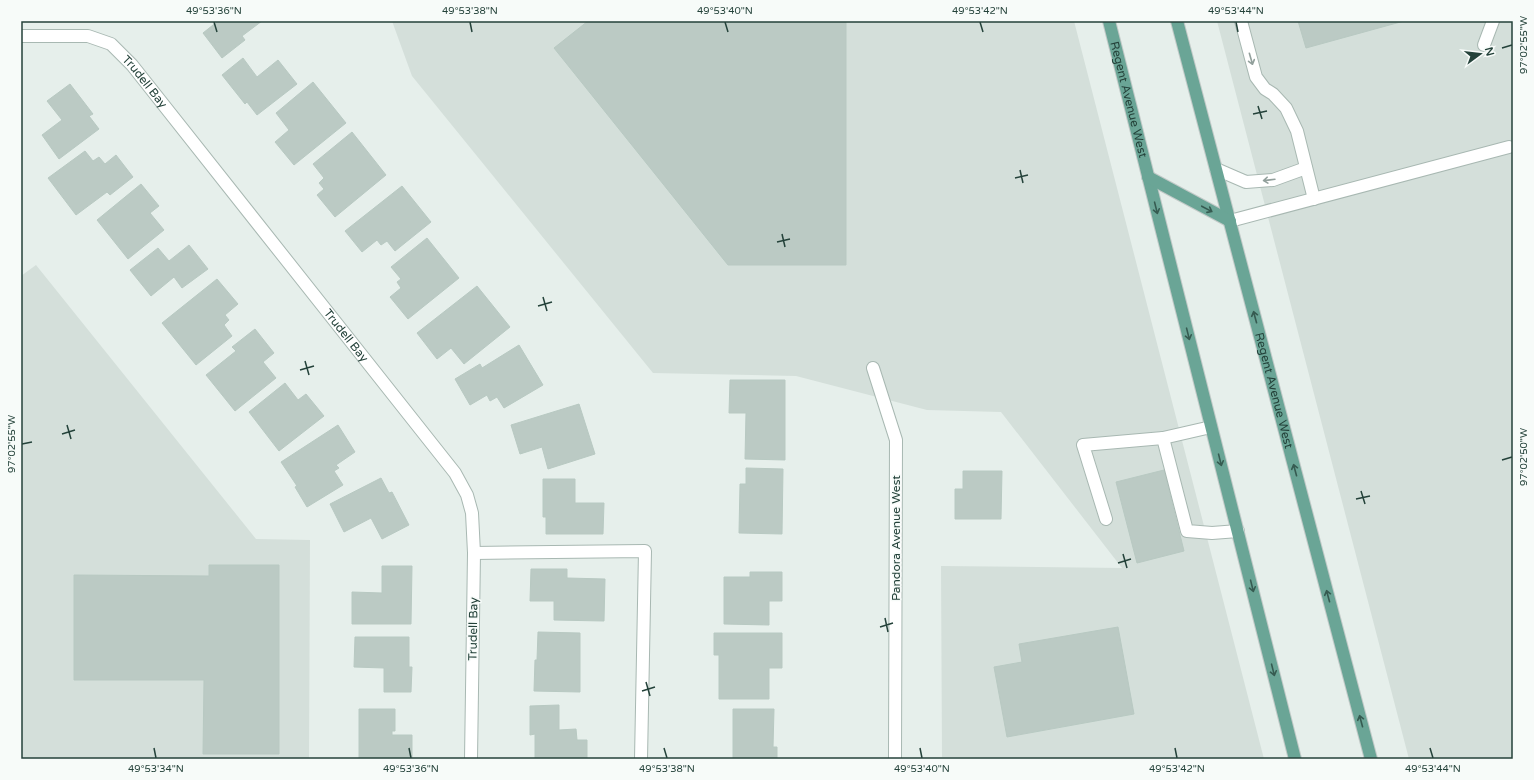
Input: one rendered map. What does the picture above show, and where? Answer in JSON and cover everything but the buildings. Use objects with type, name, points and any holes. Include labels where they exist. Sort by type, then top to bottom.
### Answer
[{"type":"main road","name":"Regent Avenue West","points":[[1109,21],[1295,759]]},
{"type":"main road","name":"Regent Avenue West","points":[[1177,21],[1371,759]]},
{"type":"main road","points":[[1148,177],[1230,221]]},
{"type":"street","points":[[1241,21],[1256,77],[1265,89],[1273,94],[1286,108],[1297,132],[1314,199]]},
{"type":"street","points":[[1484,45],[1493,21]]},
{"type":"street","name":"Trudell Bay","points":[[21,36],[88,36],[111,44],[132,66],[455,473],[467,495],[472,513],[474,553],[471,759]]},
{"type":"street","points":[[1230,221],[1509,147]]},
{"type":"street","points":[[1216,169],[1246,182],[1274,180],[1306,168]]},
{"type":"street","name":"Pandora Avenue West","points":[[873,368],[896,440],[896,759]]},
{"type":"street","points":[[1106,519],[1083,446],[1163,438],[1212,427]]},
{"type":"street","points":[[1163,438],[1187,531],[1212,534],[1238,531]]},
{"type":"street","points":[[474,553],[645,551],[641,759]]},
{"type":"shaded area","points":[[392,21],[1074,21],[1264,759],[1034,759],[942,757],[941,566],[1122,568],[1001,412],[927,410],[796,376],[653,373],[412,76]]},
{"type":"shaded area","points":[[1217,21],[1513,21],[1513,759],[1409,759]]},
{"type":"shaded area","points":[[36,265],[256,539],[310,540],[309,759],[21,759],[21,276]]}]
